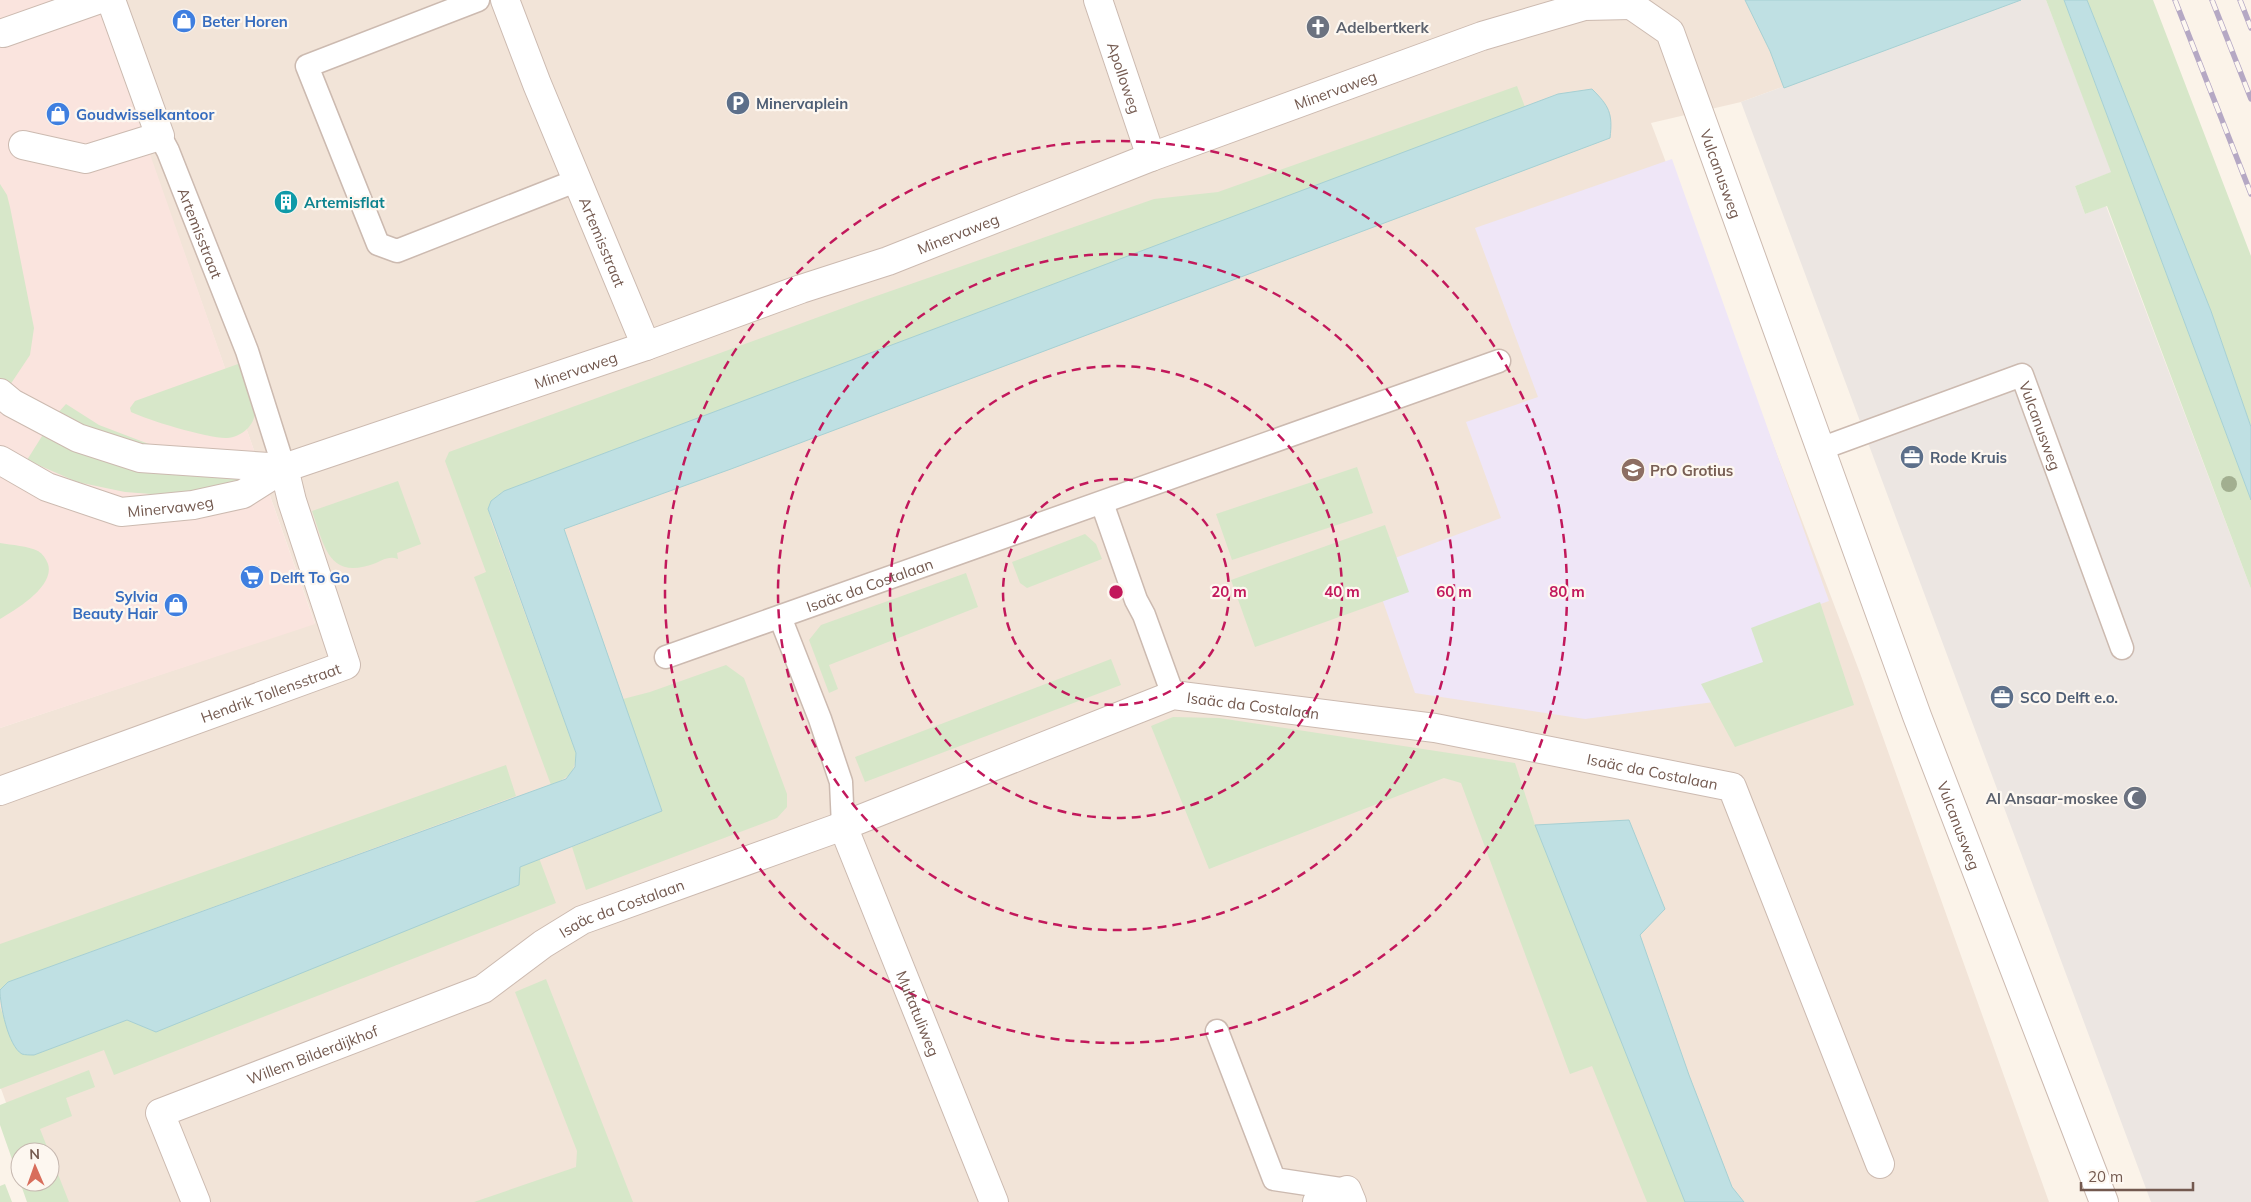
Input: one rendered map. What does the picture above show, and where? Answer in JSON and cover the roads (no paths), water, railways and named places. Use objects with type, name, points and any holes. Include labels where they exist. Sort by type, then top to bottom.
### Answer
[{"type":"street","points":[[3,34],[98,0]]},
{"type":"street","name":"Artemisstraat","points":[[111,0],[160,136]]},
{"type":"street","name":"Artemisstraat","points":[[505,0],[537,84],[646,346]]},
{"type":"street","name":"Apolloweg","points":[[1098,0],[1151,157]]},
{"type":"street","name":"Minervaweg","points":[[0,460],[47,487],[121,512],[193,505],[243,494],[284,468],[646,346],[888,261],[1151,157],[1482,36],[1584,6],[1631,3]]},
{"type":"street","name":"Vulcanusweg","points":[[1631,3],[1670,32],[1917,716],[2104,1202]]},
{"type":"street","points":[[23,145],[86,159],[160,136]]},
{"type":"street","name":"Minervaweg","points":[[0,393],[12,403],[78,438],[140,458],[284,468]]},
{"type":"street","name":"Hendrik Tollensstraat","points":[[0,791],[346,665],[292,501],[284,468]]},
{"type":"street","name":"Isaäc da Costalaan","points":[[543,944],[582,920],[843,826],[1173,695],[1435,728],[1732,787],[1880,1164]]},
{"type":"street","name":"Multatuliweg","points":[[843,826],[994,1202]]},
{"type":"street","name":"Willem Bilderdijkhof","points":[[196,1202],[160,1113],[483,989],[543,944]]},
{"type":"street","points":[[1317,1202],[1349,1196]]},
{"type":"lane","points":[[478,0],[308,66],[378,244],[397,251],[578,180]]},
{"type":"lane","name":"Artemisstraat","points":[[160,136],[168,151],[247,352],[284,468]]},
{"type":"lane","name":"Isaäc da Costalaan","points":[[666,657],[1499,361]]},
{"type":"lane","name":"Vulcanusweg","points":[[1820,448],[2022,375],[2122,648]]},
{"type":"lane","name":"Isaäc da Costalaan","points":[[1102,502],[1136,600],[1144,615],[1173,695]]},
{"type":"lane","points":[[780,617],[820,719],[841,782],[843,826]]},
{"type":"lane","points":[[1216,1031],[1274,1179],[1349,1196]]},
{"type":"water","points":[[1745,0],[2021,0],[1784,88],[1770,51]]},
{"type":"water","points":[[2064,0],[2087,0],[2211,311],[2251,427],[2251,500]]},
{"type":"water","points":[[1592,89],[1609,110],[1611,122],[1610,138],[731,469],[564,529],[662,811],[520,867],[519,885],[156,1032],[127,1020],[34,1055],[22,1054],[17,1050],[6,1025],[0,997],[0,990],[8,982],[566,779],[575,767],[576,753],[488,509],[491,501],[504,491],[1558,94]]},
{"type":"water","points":[[1629,820],[1665,909],[1640,935],[1689,1075],[1732,1187],[1744,1202],[1685,1202],[1535,825]]},
{"type":"railway","points":[[2175,0],[2251,194]]},
{"type":"railway","points":[[2212,0],[2251,99]]},
{"type":"railway","points":[[2240,0],[2251,28]]},
{"type":"place","name":"Beter Horen","points":[[184,21]]},
{"type":"place","name":"Adelbertkerk","points":[[1318,27]]},
{"type":"place","name":"Minervaplein","points":[[738,103]]},
{"type":"place","name":"Goudwisselkantoor","points":[[58,114]]},
{"type":"place","name":"Artemisflat","points":[[286,202]]},
{"type":"place","name":"Rode Kruis","points":[[1912,457]]},
{"type":"place","name":"PrO Grotius","points":[[1633,470]]},
{"type":"place","name":"Delft To Go","points":[[252,577]]},
{"type":"place","name":"Sylvia Beauty Hair","points":[[176,605]]},
{"type":"place","name":"SCO Delft e.o.","points":[[2002,697]]},
{"type":"place","name":"Al Ansaar-moskee","points":[[2135,798]]}]
